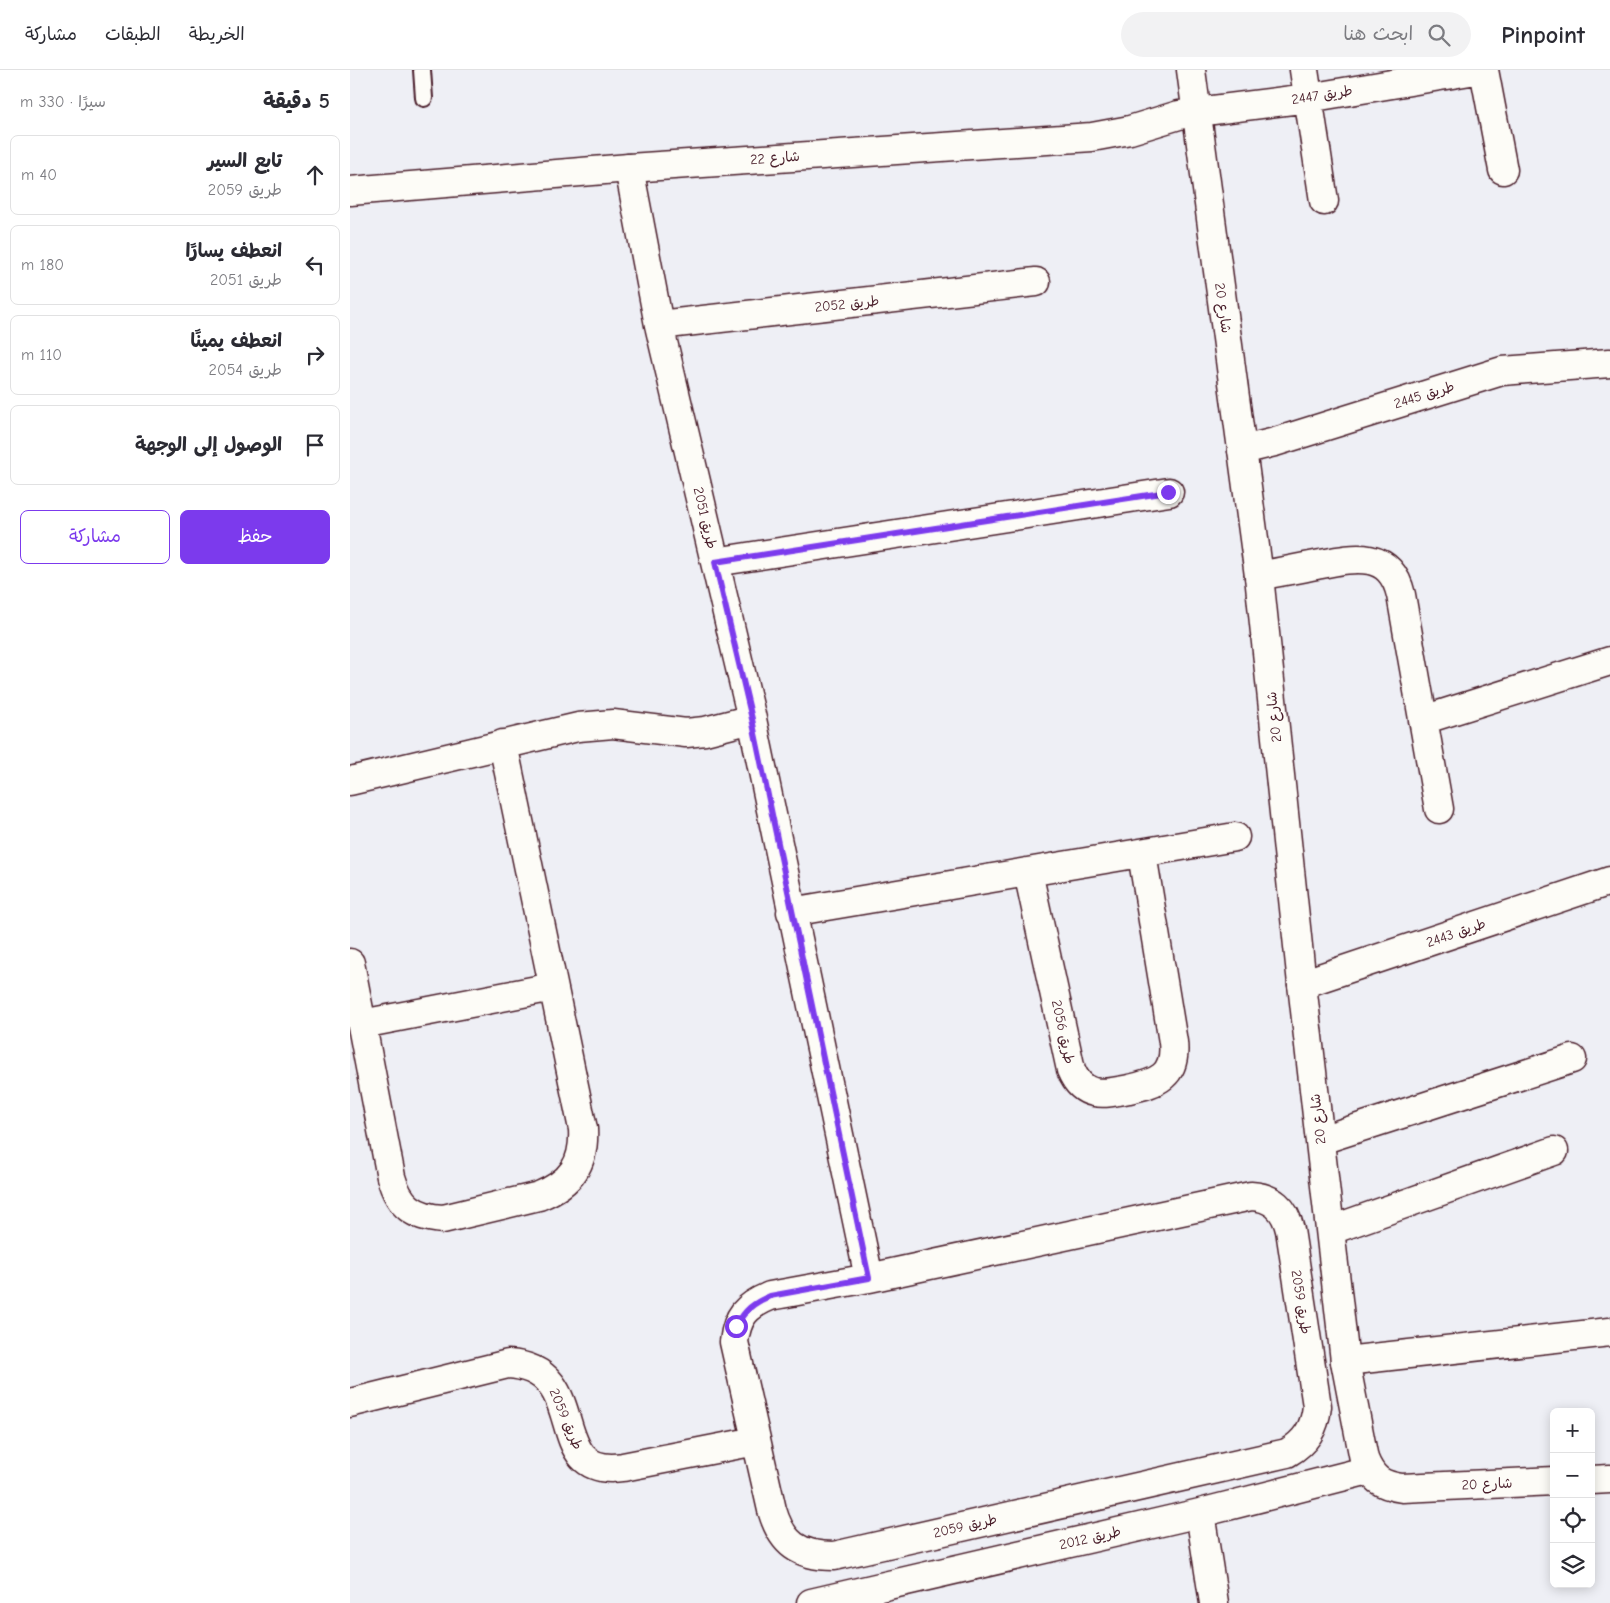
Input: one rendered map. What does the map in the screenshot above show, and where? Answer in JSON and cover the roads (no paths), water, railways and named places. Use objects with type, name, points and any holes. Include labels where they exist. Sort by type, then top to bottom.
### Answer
[{"type":"street","name":"شارع 20","points":[[1190,70],[1259,576],[1302,984],[1345,1361],[1364,1459],[1369,1470],[1378,1480],[1389,1486],[1402,1488],[1550,1482]]},
{"type":"street","points":[[1304,70],[1324,201]]},
{"type":"street","name":"طريق 2447","points":[[1197,112],[1308,98],[1476,70]]},
{"type":"street","points":[[1484,70],[1503,170]]},
{"type":"street","name":"شارع 22","points":[[350,190],[628,168],[1092,136],[1130,130],[1179,115],[1197,112]]},
{"type":"street","name":"طريق 2051","points":[[628,168],[659,325],[752,719],[869,1278]]},
{"type":"street","name":"طريق 2052","points":[[659,325],[1036,282]]},
{"type":"street","name":"طريق 2445","points":[[1242,450],[1275,442],[1502,371],[1610,363]]},
{"type":"street","points":[[715,562],[1168,492]]},
{"type":"street","points":[[1259,576],[1360,558],[1374,562],[1387,569],[1398,585],[1401,595],[1439,809]]},
{"type":"street","points":[[1423,720],[1610,661]]},
{"type":"street","points":[[350,781],[503,744],[596,724],[686,733],[705,731],[752,719]]},
{"type":"street","points":[[350,963],[395,1191],[403,1204],[415,1213],[428,1218],[444,1219],[539,1196],[565,1182],[574,1171],[580,1158],[584,1143],[583,1129],[503,744]]},
{"type":"street","points":[[792,912],[1235,838]]},
{"type":"street","name":"طريق 2056","points":[[1028,872],[1071,1070],[1074,1078],[1087,1090],[1104,1094],[1151,1084],[1165,1074],[1173,1059],[1173,1042],[1142,854]]},
{"type":"street","name":"طريق 2443","points":[[1302,984],[1610,881]]},
{"type":"street","points":[[362,1024],[553,987]]},
{"type":"street","points":[[1321,1140],[1572,1058]]},
{"type":"street","points":[[1331,1230],[1554,1151]]},
{"type":"street","name":"طريق 2059","points":[[1251,1196],[1269,1199],[1283,1212],[1288,1220],[1317,1406],[1316,1418],[1306,1439],[1287,1453],[834,1556],[817,1556],[801,1551],[787,1541],[777,1526],[734,1342],[736,1326],[744,1312],[756,1302],[770,1296],[869,1278],[1241,1197],[1251,1196]]},
{"type":"street","points":[[1345,1361],[1610,1332]]},
{"type":"street","name":"طريق 2059","points":[[350,1403],[508,1364],[522,1365],[536,1370],[547,1378],[556,1389],[577,1451],[586,1460],[598,1466],[610,1469],[623,1467],[756,1441]]},
{"type":"street","name":"طريق 2012","points":[[811,1603],[1200,1513],[1369,1470]]},
{"type":"street","points":[[1595,1480],[1610,1479]]},
{"type":"street","points":[[1200,1513],[1214,1603]]},
{"type":"lane","points":[[422,70],[424,98]]}]
